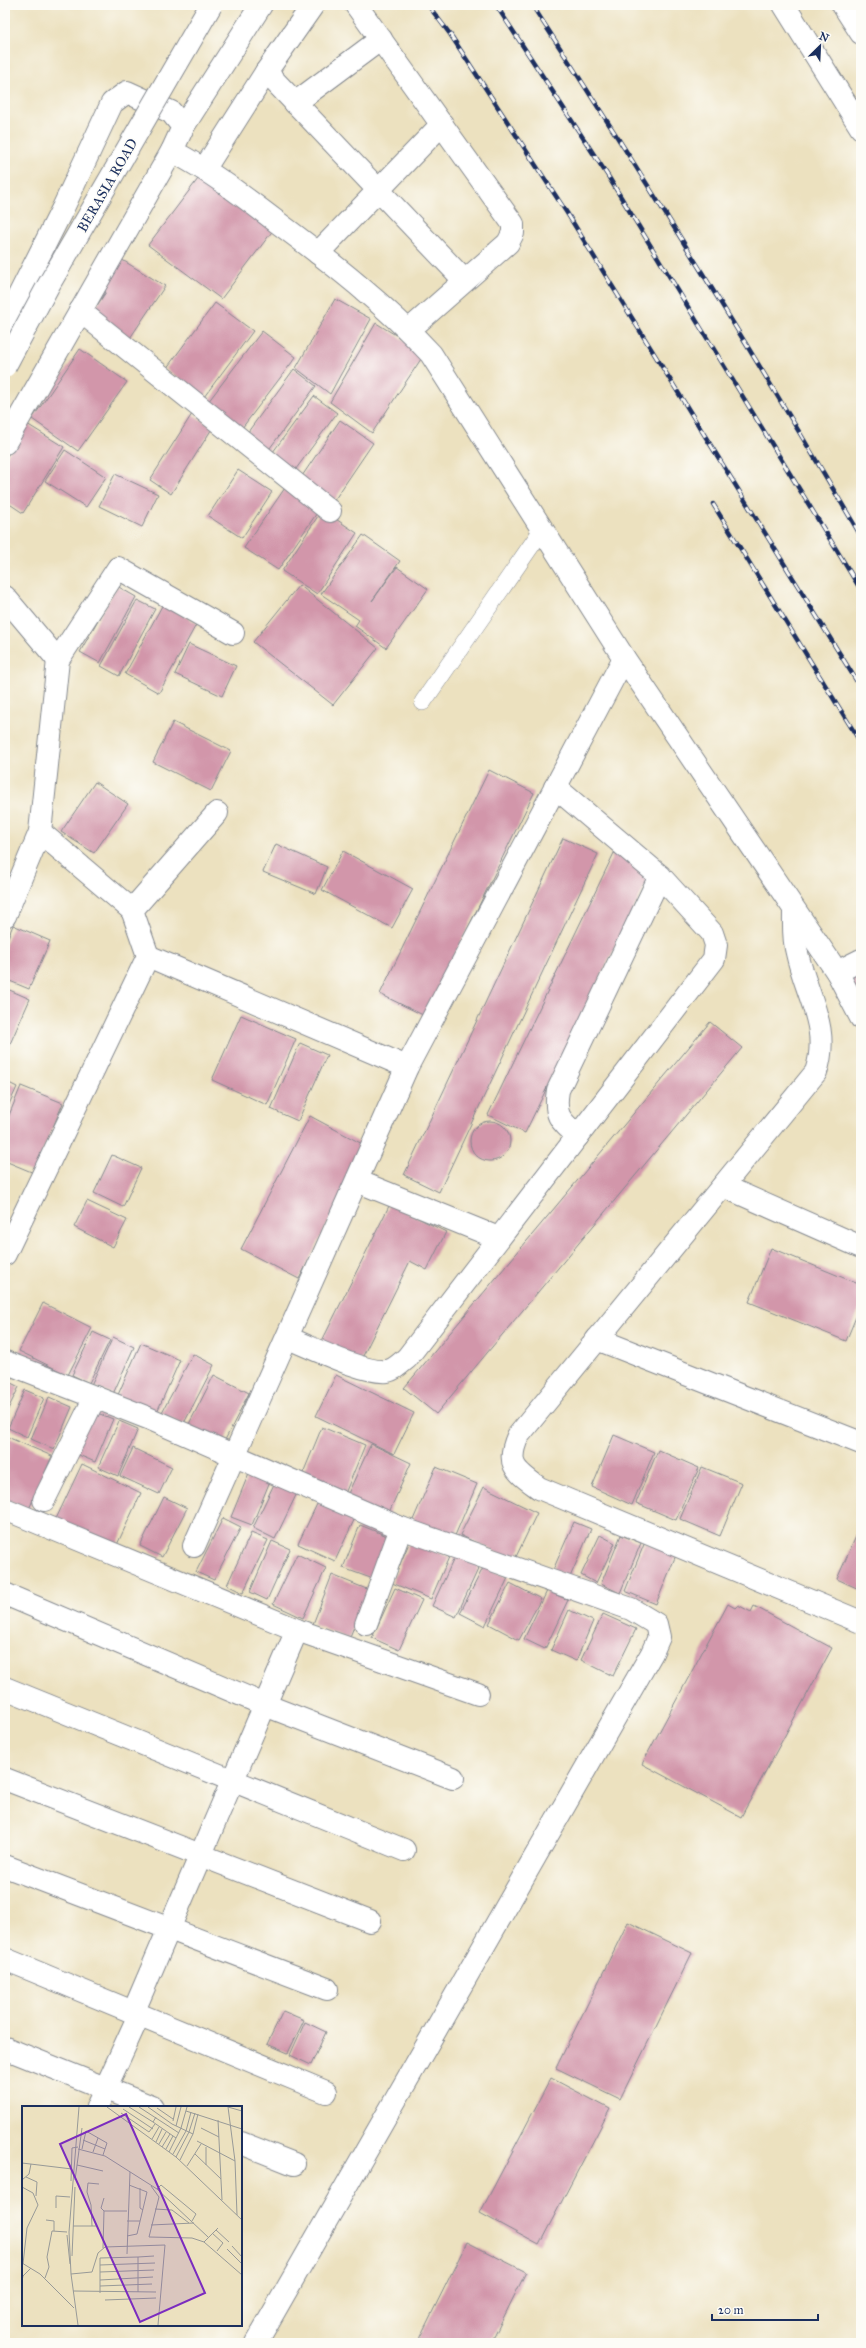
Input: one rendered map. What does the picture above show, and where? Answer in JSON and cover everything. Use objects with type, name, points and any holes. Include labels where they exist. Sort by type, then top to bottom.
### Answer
[{"type":"street","name":"BERASIA ROAD","points":[[5,366],[48,286],[211,5]]},
{"type":"street","points":[[5,443],[172,151],[183,127],[261,5]]},
{"type":"street","points":[[206,168],[266,72],[313,5]]},
{"type":"street","points":[[356,5],[513,224],[513,233],[508,243],[464,280],[409,330]]},
{"type":"street","points":[[784,5],[861,128]]},
{"type":"street","points":[[843,5],[861,33]]},
{"type":"street","points":[[295,103],[381,40]]},
{"type":"street","points":[[266,72],[464,280]]},
{"type":"street","points":[[5,323],[63,208],[112,103],[127,92],[171,112],[183,127]]},
{"type":"street","points":[[318,253],[442,124]]},
{"type":"street","points":[[172,151],[206,168],[318,253],[409,330],[432,354],[624,658],[837,972],[861,1018]]},
{"type":"street","points":[[80,312],[330,511]]},
{"type":"street","points":[[5,916],[40,832],[58,660],[118,568],[233,633]]},
{"type":"street","points":[[5,597],[58,660]]},
{"type":"street","points":[[194,1546],[288,1338],[407,1067],[624,658]]},
{"type":"street","points":[[288,1338],[371,1371],[388,1371],[407,1358],[714,958],[716,945],[712,933],[660,876],[555,787]]},
{"type":"street","points":[[132,910],[217,813]]},
{"type":"street","points":[[5,1254],[148,956],[132,910],[40,832]]},
{"type":"street","points":[[578,1136],[561,1122],[555,1107],[558,1090],[660,876]]},
{"type":"street","points":[[794,910],[793,936],[820,1030],[821,1056],[816,1072],[518,1436],[513,1448],[512,1461],[517,1472],[539,1488],[861,1622]]},
{"type":"street","points":[[148,956],[407,1067]]},
{"type":"street","points":[[837,972],[861,960]]},
{"type":"street","points":[[357,1181],[498,1238]]},
{"type":"street","points":[[723,1186],[861,1247]]},
{"type":"street","points":[[597,1340],[861,1443]]},
{"type":"street","points":[[5,1362],[95,1397],[401,1528],[631,1609],[656,1624],[659,1637],[652,1653],[256,2343]]},
{"type":"street","points":[[44,1500],[95,1397]]},
{"type":"street","points":[[5,1509],[297,1630],[478,1694]]},
{"type":"street","points":[[366,1624],[401,1528]]},
{"type":"street","points":[[5,1594],[265,1705],[453,1778]]},
{"type":"street","points":[[101,2098],[169,1930],[297,1630]]},
{"type":"street","points":[[5,1688],[404,1850]]},
{"type":"street","points":[[5,1779],[370,1921]]},
{"type":"street","points":[[5,1866],[328,1990]]},
{"type":"street","points":[[5,1959],[326,2092]]},
{"type":"street","points":[[5,2048],[101,2098],[146,2106]]},
{"type":"street","points":[[242,2143],[294,2164]]},
{"type":"lane","points":[[423,702],[542,530]]},
{"type":"building","points":[[201,175],[274,229],[221,299],[148,245]]},
{"type":"building","points":[[119,258],[165,286],[128,341],[92,313],[106,292],[100,289]]},
{"type":"building","points":[[335,299],[371,319],[330,394],[296,368]]},
{"type":"building","points":[[215,303],[253,331],[204,397],[166,369]]},
{"type":"building","points":[[376,323],[425,353],[372,433],[330,402]]},
{"type":"building","points":[[262,331],[296,357],[242,428],[208,402]]},
{"type":"building","points":[[80,349],[127,382],[78,451],[32,419]]},
{"type":"building","points":[[294,369],[316,386],[267,452],[245,436]]},
{"type":"building","points":[[314,396],[337,413],[293,473],[270,456]]},
{"type":"building","points":[[192,414],[213,427],[171,494],[150,480]]},
{"type":"building","points":[[340,420],[373,443],[331,505],[298,482]]},
{"type":"building","points":[[27,424],[64,447],[23,513],[5,501],[5,459]]},
{"type":"building","points":[[65,450],[106,477],[86,507],[45,481]]},
{"type":"building","points":[[238,470],[272,492],[242,538],[208,516]]},
{"type":"building","points":[[115,474],[158,494],[142,527],[99,506]]},
{"type":"building","points":[[287,485],[321,507],[278,570],[244,548]]},
{"type":"building","points":[[322,510],[357,533],[317,594],[282,571]]},
{"type":"building","points":[[363,535],[400,561],[372,601],[397,567],[428,589],[386,648],[355,626],[359,620],[321,594]]},
{"type":"building","points":[[299,585],[378,648],[333,705],[253,642]]},
{"type":"building","points":[[117,586],[136,597],[100,663],[80,652]]},
{"type":"building","points":[[137,600],[155,609],[119,676],[101,666]]},
{"type":"building","points":[[163,604],[197,623],[159,693],[125,674]]},
{"type":"building","points":[[189,644],[236,666],[222,696],[175,674]]},
{"type":"building","points":[[173,722],[231,751],[211,791],[153,762]]},
{"type":"building","points":[[489,770],[534,793],[425,1016],[380,994]]},
{"type":"building","points":[[95,782],[128,804],[94,853],[61,832]]},
{"type":"building","points":[[563,838],[598,854],[439,1192],[404,1175]]},
{"type":"building","points":[[276,844],[327,867],[316,894],[263,872]]},
{"type":"building","points":[[343,851],[413,889],[392,928],[322,890]]},
{"type":"building","points":[[614,853],[652,871],[525,1133],[488,1115]]},
{"type":"building","points":[[13,925],[50,941],[29,989],[5,979],[5,945]]},
{"type":"building","points":[[861,969],[861,1006],[846,977]]},
{"type":"building","points":[[5,988],[30,999],[5,1055]]},
{"type":"building","points":[[241,1015],[296,1039],[267,1105],[212,1080]]},
{"type":"building","points":[[710,1022],[742,1048],[436,1414],[404,1388]]},
{"type":"building","points":[[300,1043],[327,1055],[298,1121],[271,1109]]},
{"type":"building","points":[[5,1081],[17,1087],[5,1113]]},
{"type":"building","points":[[21,1086],[63,1103],[34,1173],[5,1161],[5,1125]]},
{"type":"building","points":[[310,1116],[368,1147],[299,1279],[241,1249]]},
{"type":"building","points":[[494,1121],[501,1124],[507,1130],[510,1141],[509,1149],[501,1158],[494,1161],[486,1161],[479,1158],[471,1149],[470,1137],[473,1130],[482,1122]]},
{"type":"building","points":[[112,1155],[141,1168],[123,1207],[94,1193]]},
{"type":"building","points":[[87,1201],[127,1220],[113,1247],[74,1227]]},
{"type":"building","points":[[390,1204],[446,1232],[427,1270],[410,1261],[360,1362],[321,1343]]},
{"type":"building","points":[[771,1248],[861,1285],[861,1305],[846,1341],[749,1302]]},
{"type":"building","points":[[43,1303],[92,1328],[68,1375],[19,1351]]},
{"type":"building","points":[[93,1332],[110,1340],[89,1383],[72,1375]]},
{"type":"building","points":[[113,1337],[134,1347],[113,1394],[91,1385]]},
{"type":"building","points":[[141,1343],[180,1360],[156,1414],[117,1397]]},
{"type":"building","points":[[193,1354],[214,1365],[183,1425],[161,1414]]},
{"type":"building","points":[[214,1375],[249,1393],[223,1444],[188,1426]]},
{"type":"building","points":[[336,1375],[414,1413],[394,1454],[316,1416]]},
{"type":"building","points":[[5,1380],[19,1387],[5,1415]]},
{"type":"building","points":[[25,1390],[44,1398],[27,1437],[8,1428]]},
{"type":"building","points":[[49,1397],[72,1407],[54,1449],[31,1439]]},
{"type":"building","points":[[92,1411],[113,1419],[95,1462],[74,1453]]},
{"type":"building","points":[[119,1421],[138,1429],[118,1476],[98,1467]]},
{"type":"building","points":[[322,1427],[365,1445],[344,1496],[301,1478]]},
{"type":"building","points":[[614,1435],[654,1452],[632,1505],[592,1487]]},
{"type":"building","points":[[5,1436],[52,1456],[29,1509],[5,1499]]},
{"type":"building","points":[[371,1444],[411,1463],[386,1519],[345,1500]]},
{"type":"building","points":[[133,1448],[172,1467],[159,1494],[120,1476]]},
{"type":"building","points":[[658,1450],[699,1468],[676,1520],[636,1503]]},
{"type":"building","points":[[82,1464],[141,1493],[115,1549],[55,1521]]},
{"type":"building","points":[[436,1467],[477,1484],[454,1538],[413,1520]]},
{"type":"building","points":[[702,1467],[742,1483],[720,1536],[680,1519]]},
{"type":"building","points":[[249,1473],[270,1481],[252,1525],[231,1517]]},
{"type":"building","points":[[276,1480],[298,1491],[275,1539],[253,1528]]},
{"type":"building","points":[[484,1487],[537,1513],[514,1561],[460,1535]]},
{"type":"building","points":[[164,1497],[187,1508],[162,1557],[140,1546]]},
{"type":"building","points":[[318,1502],[355,1518],[335,1561],[298,1544]]},
{"type":"building","points":[[223,1518],[241,1527],[214,1580],[196,1572]]},
{"type":"building","points":[[574,1522],[591,1529],[570,1577],[553,1570]]},
{"type":"building","points":[[360,1525],[392,1538],[376,1580],[343,1568]]},
{"type":"building","points":[[858,1532],[861,1534],[861,1590],[837,1579]]},
{"type":"building","points":[[251,1533],[268,1540],[243,1593],[227,1585]]},
{"type":"building","points":[[600,1535],[615,1543],[596,1583],[581,1575]]},
{"type":"building","points":[[621,1535],[641,1543],[620,1593],[601,1584]]},
{"type":"building","points":[[272,1541],[290,1549],[267,1600],[250,1592]]},
{"type":"building","points":[[410,1541],[449,1557],[431,1599],[392,1583]]},
{"type":"building","points":[[645,1542],[676,1555],[656,1604],[625,1591]]},
{"type":"building","points":[[297,1554],[326,1568],[303,1618],[273,1604]]},
{"type":"building","points":[[456,1554],[480,1565],[456,1617],[432,1606]]},
{"type":"building","points":[[484,1566],[508,1578],[485,1626],[460,1613]]},
{"type":"building","points":[[332,1575],[369,1590],[349,1639],[313,1624]]},
{"type":"building","points":[[510,1583],[541,1599],[519,1640],[489,1624]]},
{"type":"building","points":[[395,1588],[422,1600],[399,1650],[372,1638]]},
{"type":"building","points":[[547,1591],[568,1600],[545,1649],[524,1639]]},
{"type":"building","points":[[728,1604],[735,1608],[738,1605],[751,1612],[754,1606],[832,1648],[741,1817],[642,1764]]},
{"type":"building","points":[[569,1610],[593,1621],[576,1661],[551,1650]]},
{"type":"building","points":[[603,1614],[636,1629],[613,1676],[581,1660]]},
{"type":"building","points":[[628,1922],[692,1953],[620,2099],[556,2068]]},
{"type":"building","points":[[283,2011],[304,2020],[288,2053],[267,2044]]},
{"type":"building","points":[[305,2022],[326,2032],[311,2065],[290,2055]]},
{"type":"building","points":[[551,2078],[610,2109],[539,2245],[480,2213]]},
{"type":"building","points":[[467,2242],[526,2272],[491,2343],[417,2343]]},
{"type":"railway","points":[[428,5],[450,34],[567,213],[861,688]]},
{"type":"railway","points":[[496,5],[608,176],[861,590]]},
{"type":"railway","points":[[532,5],[700,268],[861,536]]},
{"type":"railway","points":[[713,504],[861,743]]}]
